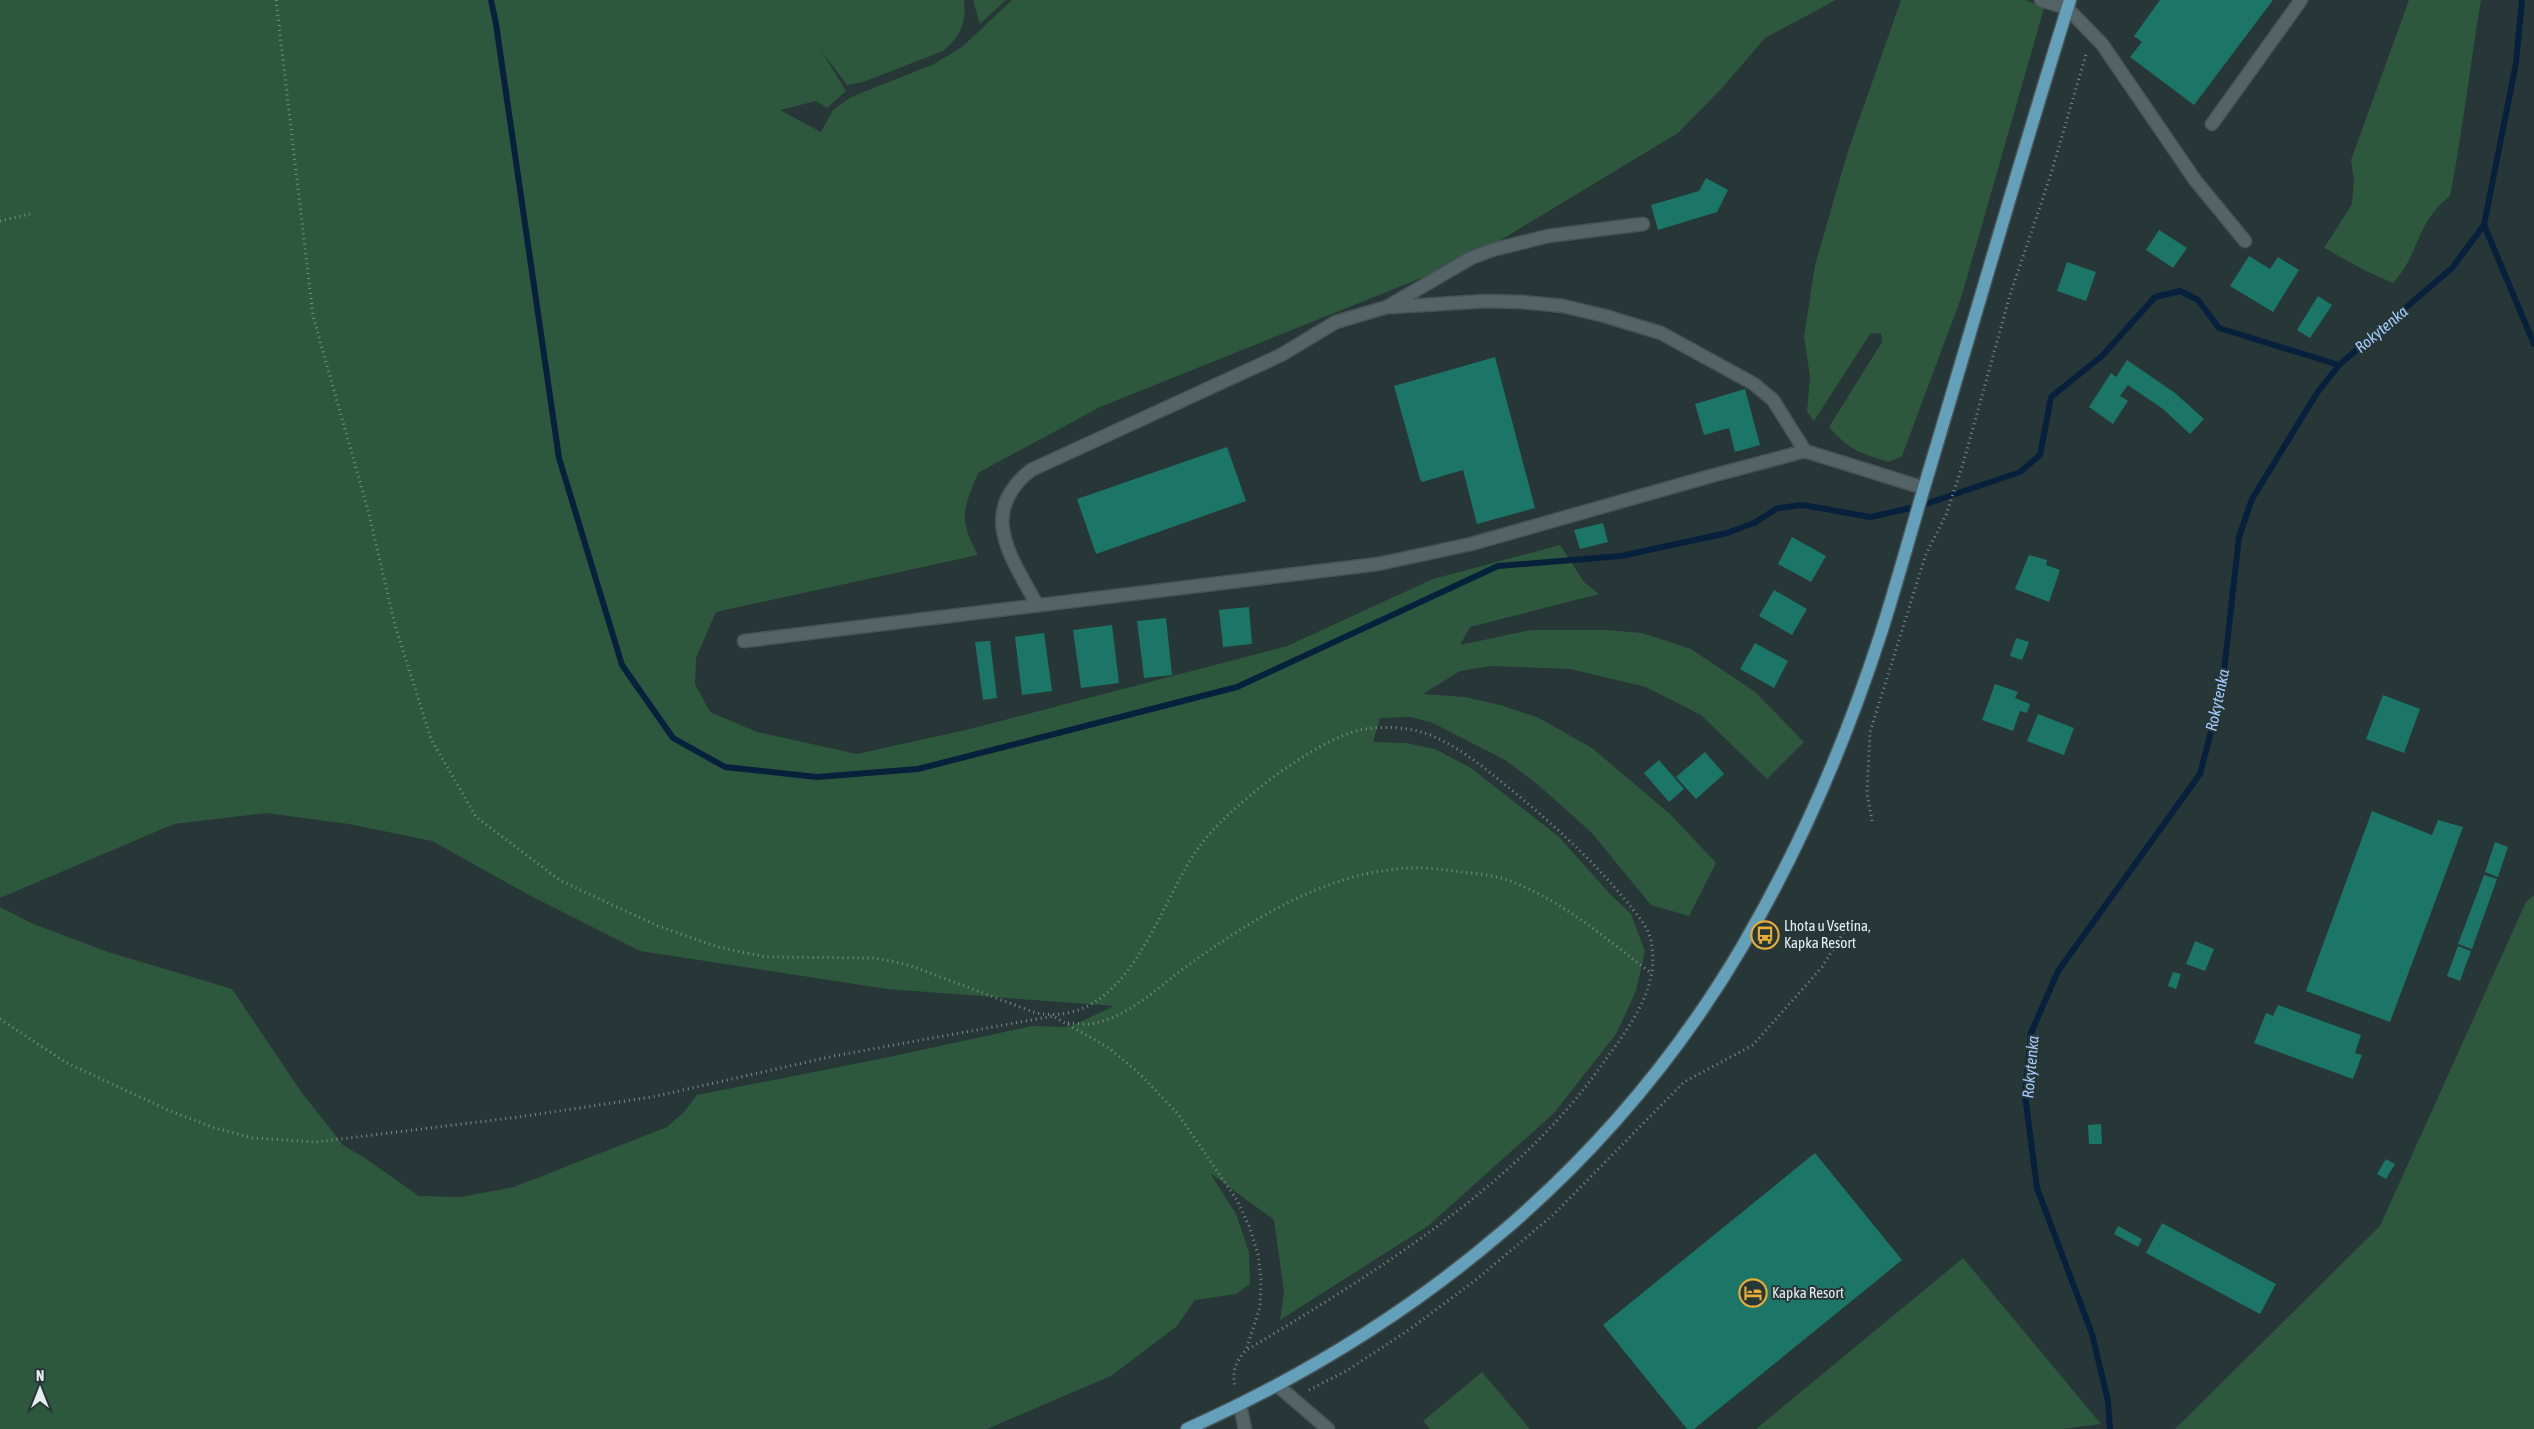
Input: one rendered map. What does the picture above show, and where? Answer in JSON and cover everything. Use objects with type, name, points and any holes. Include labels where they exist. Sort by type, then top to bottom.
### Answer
[{"type":"main road","points":[[1187,1429],[1278,1386],[1384,1323],[1424,1295],[1522,1216],[1596,1144],[1631,1104],[1675,1046],[1742,947],[1809,818],[1843,739],[1881,634],[2068,4]]},
{"type":"street","points":[[2041,0],[2068,4],[2102,44],[2194,180],[2245,241]]},
{"type":"street","points":[[2212,124],[2302,0]]},
{"type":"street","points":[[1037,605],[1013,560],[1003,530],[1002,513],[1005,499],[1015,483],[1031,470],[1281,355],[1336,322],[1386,307],[1471,258],[1492,250],[1548,236],[1643,224]]},
{"type":"street","points":[[1386,307],[1487,301],[1530,302],[1563,306],[1605,316],[1661,333],[1754,384],[1772,400],[1805,451]]},
{"type":"street","points":[[744,641],[1378,564],[1471,544],[1805,451],[1923,490]]},
{"type":"street","points":[[1278,1386],[1328,1429]]},
{"type":"street","points":[[1240,1405],[1244,1429]]},
{"type":"path","points":[[276,0],[313,316],[369,514],[395,625],[431,739],[476,817],[561,882],[658,926],[718,947],[766,957],[873,958],[892,961],[914,967],[1036,1013],[1053,1016],[1109,1048],[1140,1074],[1178,1114],[1237,1200],[1249,1226],[1258,1254],[1261,1279],[1260,1307],[1246,1351]]},
{"type":"path","points":[[1872,821],[1867,793],[1870,732],[1926,554],[1948,510],[1959,479],[2010,295],[2051,174],[2092,34]]},
{"type":"path","points":[[0,222],[30,214]]},
{"type":"path","points":[[0,1018],[65,1062],[170,1111],[215,1128],[253,1138],[316,1142],[519,1117],[652,1097],[834,1056],[1071,1014],[1107,996],[1136,960],[1186,866],[1202,843],[1234,809],[1285,769],[1341,736],[1378,727],[1406,729],[1433,736],[1461,750],[1544,816],[1581,850],[1614,886],[1650,934],[1651,982],[1642,1006],[1581,1095],[1504,1172],[1468,1202],[1376,1270],[1246,1351],[1237,1360],[1233,1372],[1234,1386],[1240,1405]]},
{"type":"path","points":[[1064,1022],[1089,1024],[1125,1012],[1228,937],[1279,908],[1333,884],[1367,873],[1398,868],[1433,868],[1492,876],[1519,884],[1578,916],[1651,973]]},
{"type":"green space","points":[[0,0],[964,0],[965,8],[961,29],[954,40],[943,51],[863,82],[847,85],[820,49],[846,91],[827,108],[816,101],[780,110],[821,132],[833,110],[851,97],[934,64],[962,47],[1012,0],[1836,0],[1765,38],[1722,88],[1678,133],[1471,258],[1100,407],[978,473],[966,506],[965,523],[967,532],[978,555],[716,612],[696,658],[695,684],[710,712],[757,732],[857,754],[970,729],[1287,646],[1433,579],[1560,545],[1584,582],[1599,594],[1470,627],[1460,645],[1531,630],[1607,630],[1642,633],[1691,649],[1755,692],[1804,742],[1767,779],[1701,715],[1646,687],[1570,669],[1490,666],[1460,671],[1423,694],[1465,697],[1500,705],[1537,717],[1592,748],[1670,814],[1716,863],[1689,916],[1651,905],[1591,832],[1536,783],[1505,760],[1433,723],[1411,717],[1380,718],[1373,742],[1406,743],[1435,749],[1471,768],[1558,836],[1611,895],[1631,914],[1645,951],[1636,991],[1616,1034],[1554,1113],[1428,1226],[1280,1320],[1284,1292],[1274,1220],[1210,1173],[1236,1214],[1249,1252],[1250,1284],[1236,1294],[1195,1300],[1177,1326],[1111,1376],[987,1429],[0,1429],[0,907],[31,923],[108,952],[232,989],[302,1093],[344,1146],[362,1156],[419,1196],[461,1197],[514,1187],[667,1127],[684,1112],[697,1095],[889,1057],[1032,1026],[1069,1027],[1114,1006],[887,989],[640,951],[527,894],[432,841],[349,824],[266,813],[174,824],[0,898]]},
{"type":"green space","points":[[973,0],[1006,0],[980,24]]},
{"type":"green space","points":[[1901,0],[2025,0],[2044,8],[1961,298],[1902,456],[1889,462],[1856,450],[1843,441],[1829,427],[1882,342],[1881,333],[1870,334],[1814,421],[1807,412],[1810,377],[1804,337],[1815,265],[1848,151]]},
{"type":"green space","points":[[2409,0],[2481,0],[2450,196],[2430,217],[2402,273],[2393,283],[2366,271],[2324,248],[2352,204],[2354,181],[2351,160]]},
{"type":"green space","points":[[2534,895],[2534,1429],[2175,1429],[2380,1226],[2526,902]]},
{"type":"green space","points":[[1963,1258],[2101,1424],[2062,1429],[1756,1429]]},
{"type":"green space","points":[[1482,1372],[1530,1429],[1430,1429],[1423,1421]]},
{"type":"building","points":[[2160,0],[2273,0],[2194,105],[2130,57],[2142,42],[2134,36]]},
{"type":"building","points":[[1706,178],[1728,190],[1717,212],[1658,230],[1651,205],[1699,191]]},
{"type":"building","points":[[2159,230],[2187,248],[2173,268],[2146,250]]},
{"type":"building","points":[[2249,256],[2270,269],[2278,257],[2299,270],[2273,312],[2230,286]]},
{"type":"building","points":[[2067,262],[2096,272],[2086,301],[2057,291]]},
{"type":"building","points":[[2318,296],[2332,305],[2310,338],[2297,330]]},
{"type":"building","points":[[1495,357],[1535,508],[1477,524],[1463,470],[1422,482],[1420,479],[1394,386]]},
{"type":"building","points":[[2127,360],[2175,393],[2204,419],[2190,434],[2163,409],[2128,385],[2120,396],[2128,401],[2113,424],[2089,407],[2111,373],[2116,377]]},
{"type":"building","points":[[1745,389],[1760,445],[1735,452],[1729,428],[1704,435],[1695,404]]},
{"type":"building","points":[[1227,447],[1246,501],[1096,554],[1077,499]]},
{"type":"building","points":[[1603,523],[1608,542],[1580,549],[1574,530]]},
{"type":"building","points":[[1792,537],[1826,556],[1811,582],[1778,564]]},
{"type":"building","points":[[2029,555],[2047,560],[2046,565],[2060,570],[2049,602],[2015,589]]},
{"type":"building","points":[[1774,590],[1807,609],[1792,635],[1759,616]]},
{"type":"building","points":[[1249,607],[1252,644],[1223,647],[1219,610]]},
{"type":"building","points":[[1166,618],[1172,675],[1144,678],[1137,621]]},
{"type":"building","points":[[1112,625],[1119,683],[1081,688],[1073,630]]},
{"type":"building","points":[[1044,633],[1052,691],[1022,695],[1015,637]]},
{"type":"building","points":[[2016,638],[2029,642],[2022,660],[2010,656]]},
{"type":"building","points":[[990,641],[997,698],[983,700],[975,642]]},
{"type":"building","points":[[1755,643],[1788,661],[1774,688],[1740,669]]},
{"type":"building","points":[[1995,684],[2018,692],[2015,698],[2030,704],[2027,713],[2020,711],[2013,731],[1982,720]]},
{"type":"building","points":[[2383,695],[2420,709],[2404,753],[2366,739]]},
{"type":"building","points":[[2038,714],[2074,728],[2064,755],[2027,741]]},
{"type":"building","points":[[1705,752],[1724,774],[1696,799],[1676,777]]},
{"type":"building","points":[[1659,760],[1684,789],[1669,802],[1644,773]]},
{"type":"building","points":[[2372,811],[2432,835],[2438,820],[2463,827],[2390,1022],[2306,991]]},
{"type":"building","points":[[2495,842],[2508,847],[2498,877],[2485,872]]},
{"type":"building","points":[[2484,875],[2497,879],[2472,949],[2458,944]]},
{"type":"building","points":[[2195,941],[2214,949],[2205,971],[2186,964]]},
{"type":"building","points":[[2458,946],[2471,951],[2460,981],[2447,976]]},
{"type":"building","points":[[2173,972],[2181,974],[2176,989],[2168,986]]},
{"type":"building","points":[[2278,1005],[2361,1035],[2355,1053],[2362,1055],[2353,1079],[2254,1043],[2266,1013],[2273,1016]]},
{"type":"building","points":[[2101,1124],[2102,1144],[2089,1144],[2088,1125]]},
{"type":"building","name":"Kapka Resort","points":[[1815,1153],[1902,1260],[1694,1429],[1687,1429],[1603,1325]]},
{"type":"building","points":[[2386,1159],[2395,1164],[2386,1179],[2377,1174]]},
{"type":"building","points":[[2162,1223],[2276,1284],[2260,1314],[2146,1253]]},
{"type":"building","points":[[2118,1226],[2142,1239],[2138,1247],[2114,1234]]},
{"type":"waterway","points":[[491,0],[559,458],[622,665],[673,738],[725,767],[817,777],[918,769],[1237,687],[1498,566],[1621,556],[1727,533],[1754,523],[1778,508],[1803,505],[1870,517],[1920,506],[2020,472],[2040,455],[2051,397],[2102,356],[2155,297],[2180,291],[2198,300],[2219,328],[2339,365]]},
{"type":"waterway","name":"Rokytenka","points":[[2110,1429],[2108,1401],[2092,1334],[2037,1188],[2025,1095],[2031,1033],[2058,971],[2200,774],[2222,689],[2239,537],[2252,499],[2317,393],[2339,365],[2452,268],[2484,225],[2516,63],[2522,0]]},
{"type":"waterway","points":[[2484,225],[2534,344]]},
{"type":"place","name":"Lhota u Vsetína, Kapka Resort","points":[[1765,935]]},
{"type":"place","name":"Kapka Resort","points":[[1753,1293]]}]
